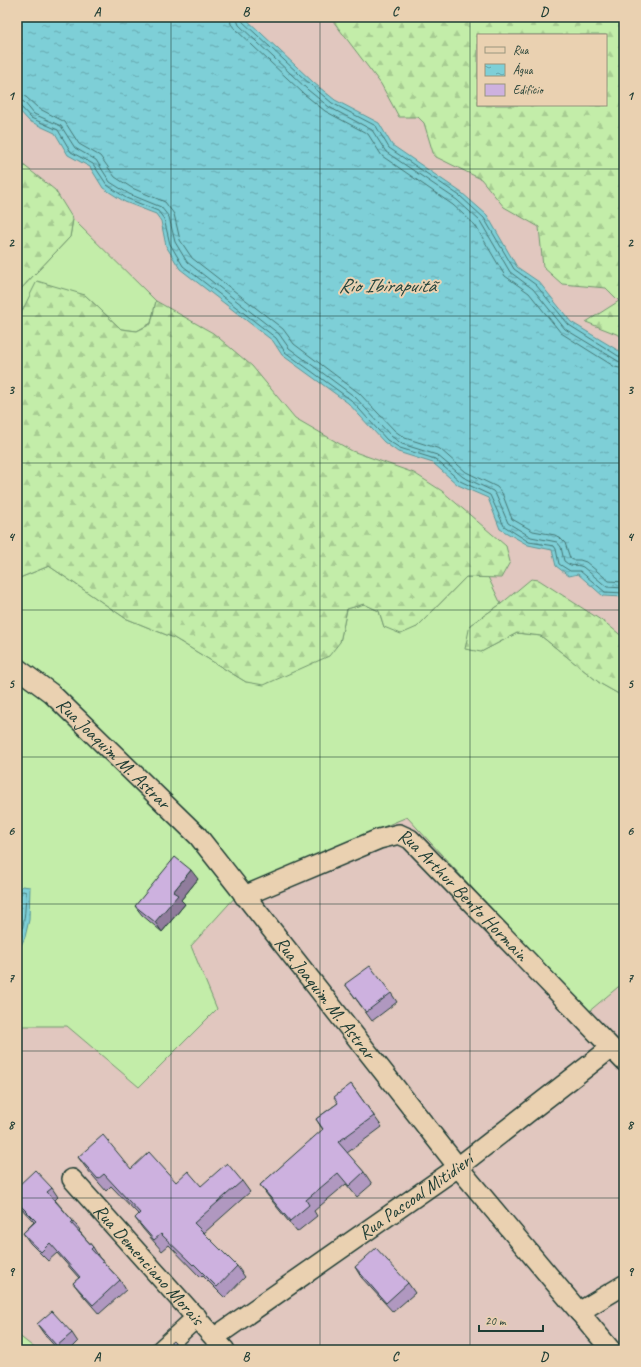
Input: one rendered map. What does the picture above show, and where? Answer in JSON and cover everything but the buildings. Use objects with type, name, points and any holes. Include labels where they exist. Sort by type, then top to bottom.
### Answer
[{"type":"street","name":"Rua Joaquim M. Astrar","points":[[17,668],[51,692],[198,836],[458,1167],[611,1350]]},
{"type":"street","name":"Rua Arthur Bento Hormain","points":[[244,896],[379,839],[398,834],[410,839],[618,1054]]},
{"type":"street","name":"Rua Pascoal Mitidieri","points":[[220,1344],[458,1167],[618,1054]]},
{"type":"street","name":"Rua Demenciano Morais","points":[[72,1179],[220,1344]]},
{"type":"street","points":[[579,1312],[624,1285]]},
{"type":"street","points":[[162,1350],[197,1317]]},
{"type":"green space","points":[[330,17],[624,17],[624,337],[586,322],[619,301],[606,288],[562,284],[543,267],[539,227],[504,207],[481,179],[434,156],[424,123],[418,117],[399,117],[381,84]]},
{"type":"green space","points":[[17,160],[55,190],[73,219],[70,237],[17,293]]},
{"type":"green space","points":[[73,219],[156,301],[151,323],[137,331],[121,329],[85,295],[17,321],[17,293],[70,237]]},
{"type":"green space","points":[[37,281],[85,295],[121,329],[137,331],[151,324],[156,301],[213,333],[252,366],[295,418],[352,451],[414,473],[442,491],[506,546],[510,562],[501,578],[466,577],[417,627],[401,634],[384,627],[379,611],[364,604],[347,609],[340,642],[329,656],[264,685],[246,682],[174,638],[125,618],[49,566],[17,579],[17,365],[19,358],[17,321]]},
{"type":"green space","points":[[49,566],[125,618],[174,638],[246,682],[340,642],[347,609],[364,604],[379,611],[384,627],[417,627],[466,577],[488,577],[501,604],[470,625],[481,652],[517,633],[541,636],[601,684],[624,697],[624,982],[587,1013],[407,817],[246,885],[191,946],[217,1009],[139,1087],[67,1026],[17,1026],[17,579]]},
{"type":"green space","points":[[531,579],[539,580],[607,624],[624,638],[624,697],[601,684],[541,636],[517,633],[481,652],[465,649],[470,625],[501,604]]},
{"type":"green space","points":[[17,1334],[37,1350],[17,1350]]},
{"type":"water","name":"Rio Ibirapuitã","points":[[17,17],[244,17],[314,83],[335,100],[379,123],[392,145],[462,193],[487,215],[517,267],[539,282],[571,322],[624,354],[624,597],[603,596],[578,574],[569,576],[556,566],[552,550],[528,545],[500,529],[488,498],[458,485],[433,463],[398,452],[384,442],[348,403],[282,355],[273,341],[180,269],[166,246],[161,221],[156,214],[125,202],[103,188],[90,167],[68,155],[55,133],[29,121],[17,108]]},
{"type":"water","points":[[22,886],[30,887],[29,920],[25,937],[17,954],[17,891]]}]
